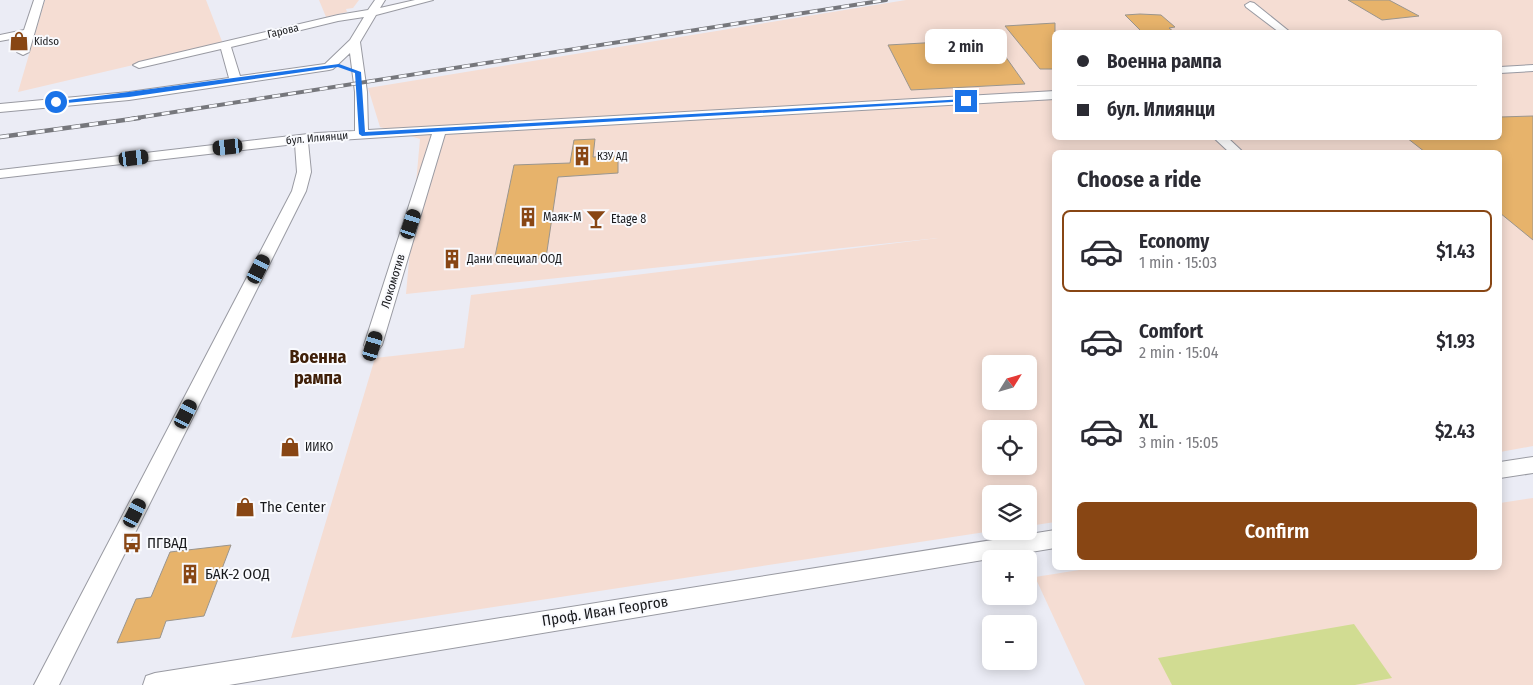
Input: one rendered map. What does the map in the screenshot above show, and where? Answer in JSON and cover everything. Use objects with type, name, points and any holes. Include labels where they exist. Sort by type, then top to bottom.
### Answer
[{"type":"street","points":[[23,52],[39,0]]},
{"type":"street","points":[[327,67],[354,42],[380,0]]},
{"type":"street","name":"Гарова","points":[[138,65],[338,18],[372,13],[428,0]]},
{"type":"street","points":[[1250,5],[1282,30]]},
{"type":"street","points":[[0,38],[29,32]]},
{"type":"street","points":[[354,42],[362,134]]},
{"type":"street","points":[[225,45],[235,79]]},
{"type":"street","points":[[0,108],[129,96],[327,67],[344,66],[358,72]]},
{"type":"street","points":[[1502,70],[1533,68]]},
{"type":"street","points":[[20,106],[30,90]]},
{"type":"street","name":"бул. Илиянци","points":[[0,174],[301,139],[362,134],[1052,95]]},
{"type":"street","name":"Локомотив","points":[[373,346],[440,130]]},
{"type":"street","points":[[46,685],[299,191],[304,172],[301,139]]},
{"type":"street","points":[[1223,140],[1234,150]]},
{"type":"street","points":[[1502,470],[1533,465]]},
{"type":"street","name":"Проф. Иван Георгов","points":[[155,685],[1052,539]]},
{"type":"shaded area","points":[[45,0],[206,0],[223,44],[18,92]]},
{"type":"shaded area","points":[[319,0],[359,0],[353,8],[346,9],[347,12],[326,17]]},
{"type":"shaded area","points":[[906,0],[1533,0],[1533,446],[1502,452],[1502,150],[1052,150],[1052,522],[1037,525],[1037,485],[982,485],[982,533],[291,638],[375,358],[464,348],[471,295],[938,238],[406,294],[420,139],[380,127],[368,88]]},
{"type":"shaded area","points":[[1533,498],[1533,685],[1085,685],[1037,581],[1037,577],[1079,570],[1502,570],[1502,503]]},
{"type":"green space","points":[[1354,624],[1392,678],[1355,685],[1172,685],[1158,658]]},
{"type":"building","points":[[1348,0],[1389,0],[1419,16],[1382,20]]},
{"type":"building","points":[[1125,15],[1161,15],[1175,27],[1169,28],[1172,30],[1140,30]]},
{"type":"building","points":[[1055,23],[1055,30],[1052,30],[1052,69],[1040,69],[1005,26]]},
{"type":"building","points":[[993,39],[1025,84],[911,90],[888,45]]},
{"type":"building","points":[[1533,116],[1533,240],[1502,215],[1502,150],[1422,150],[1410,140],[1502,140],[1502,117]]},
{"type":"building","name":"Маяк-М","points":[[595,139],[593,157],[618,156],[618,173],[558,177],[546,258],[494,261],[514,165],[570,163],[574,140]]},
{"type":"building","name":"БАК-2 ООД","points":[[231,545],[204,616],[166,621],[160,638],[117,643],[136,599],[151,597],[170,552]]},
{"type":"railway","points":[[130,119],[886,0]]},
{"type":"railway","points":[[0,137],[139,118]]},
{"type":"place","name":"Kidso","points":[[19,41]]},
{"type":"place","name":"КЗУ АД","points":[[582,156]]},
{"type":"place","name":"Маяк-М","points":[[528,217]]},
{"type":"place","name":"Etage 8","points":[[596,219]]},
{"type":"place","name":"Дани специал ООД","points":[[452,259]]},
{"type":"place","name":"ИИКО","points":[[290,447]]},
{"type":"place","name":"The Center","points":[[245,507]]},
{"type":"place","name":"ПГВАД","points":[[132,543]]},
{"type":"place","name":"БАК-2 ООД","points":[[190,574]]},
{"type":"district","name":"Военна рампа","points":[[318,367]]},
{"type":"route","points":[[56,102],[129,96],[171,88],[339,65],[358,72],[361,92],[362,134],[966,101]]}]
